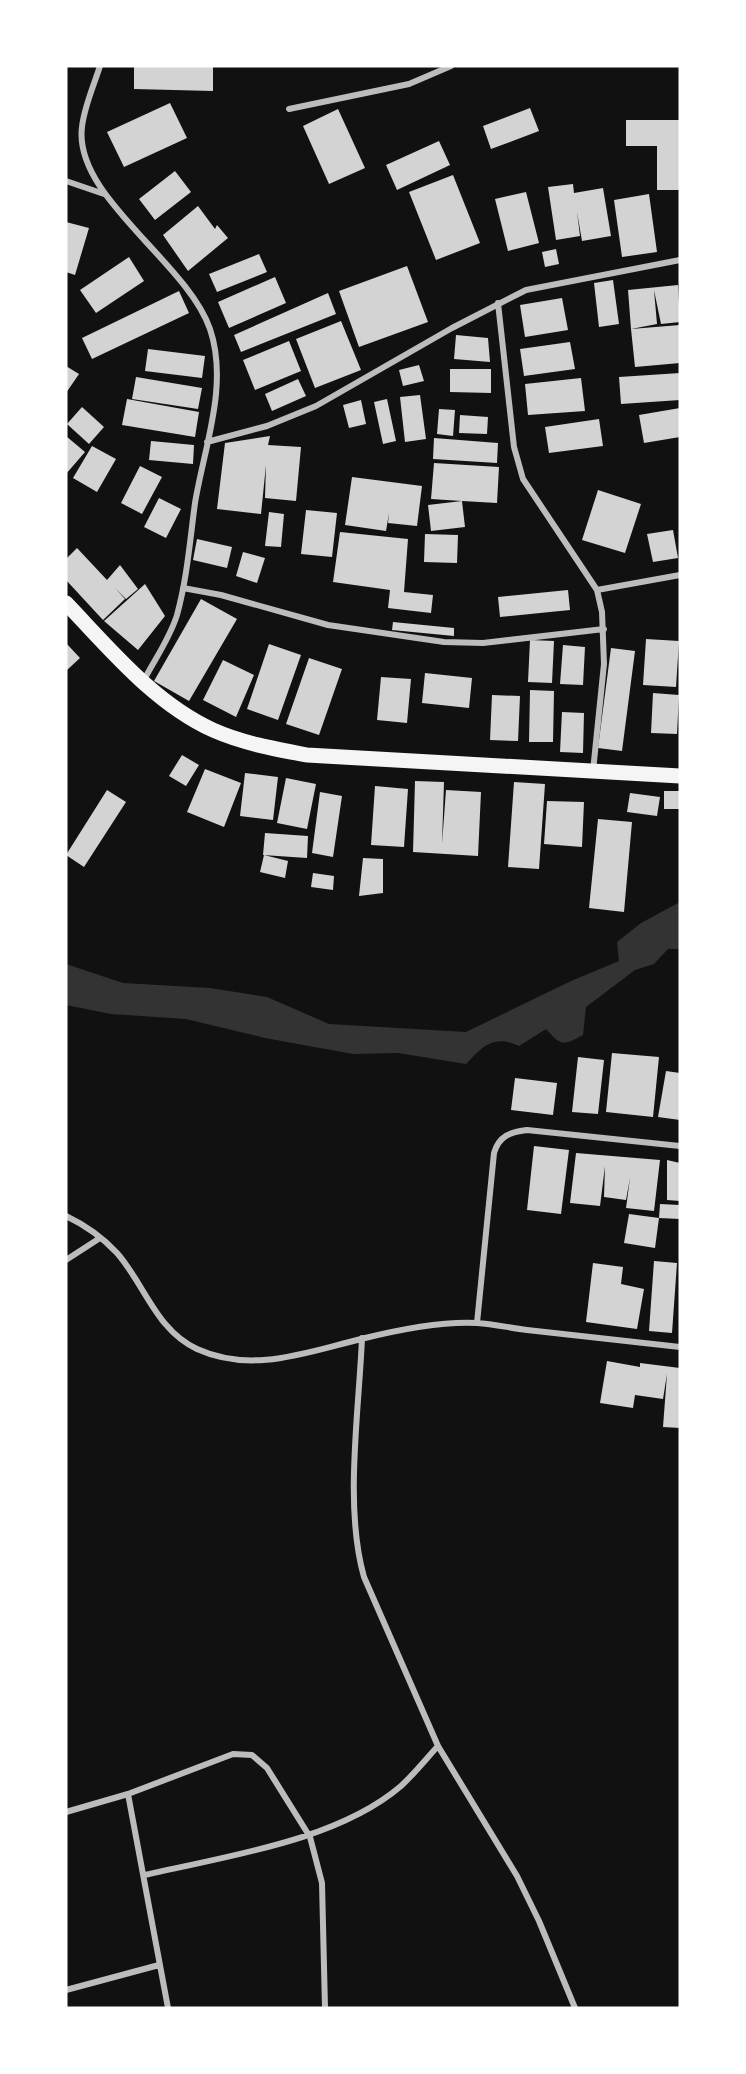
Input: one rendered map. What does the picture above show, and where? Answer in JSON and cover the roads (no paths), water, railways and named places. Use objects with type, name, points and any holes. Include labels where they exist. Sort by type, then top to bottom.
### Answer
[{"type":"main road","points":[[66,603],[143,682],[181,712],[213,730],[263,747],[296,753],[680,776]]},
{"type":"street","points":[[100,66],[82,128],[89,169],[104,194],[175,273],[201,309],[210,330],[217,366],[217,389],[183,588],[172,628],[143,682]]},
{"type":"street","points":[[289,109],[409,84],[451,66]]},
{"type":"street","points":[[66,181],[104,194]]},
{"type":"street","points":[[207,441],[267,426],[316,406],[498,303],[541,285],[680,260]]},
{"type":"street","points":[[498,303],[514,447],[523,479],[597,590],[604,629],[604,664],[593,772]]},
{"type":"street","points":[[597,590],[680,575]]},
{"type":"street","points":[[183,588],[221,595],[328,625],[444,642],[483,643],[604,629]]},
{"type":"street","points":[[477,1323],[495,1154],[497,1143],[503,1137],[527,1130],[680,1146]]},
{"type":"street","points":[[66,1216],[100,1238],[118,1254],[161,1320],[175,1336],[198,1349],[264,1362],[301,1355],[362,1338],[432,1326],[477,1323],[680,1347]]},
{"type":"street","points":[[66,1260],[100,1238]]},
{"type":"street","points":[[362,1338],[353,1517],[356,1549],[384,1627],[438,1746],[517,1876],[539,1921],[575,2008]]},
{"type":"street","points":[[145,1875],[310,1837],[375,1804],[401,1786],[438,1746]]},
{"type":"street","points":[[66,1812],[128,1794],[233,1754],[252,1755],[267,1768],[310,1837],[322,1883],[325,2008]]},
{"type":"street","points":[[128,1794],[145,1875],[168,2008]]},
{"type":"street","points":[[66,1990],[159,1965]]}]
